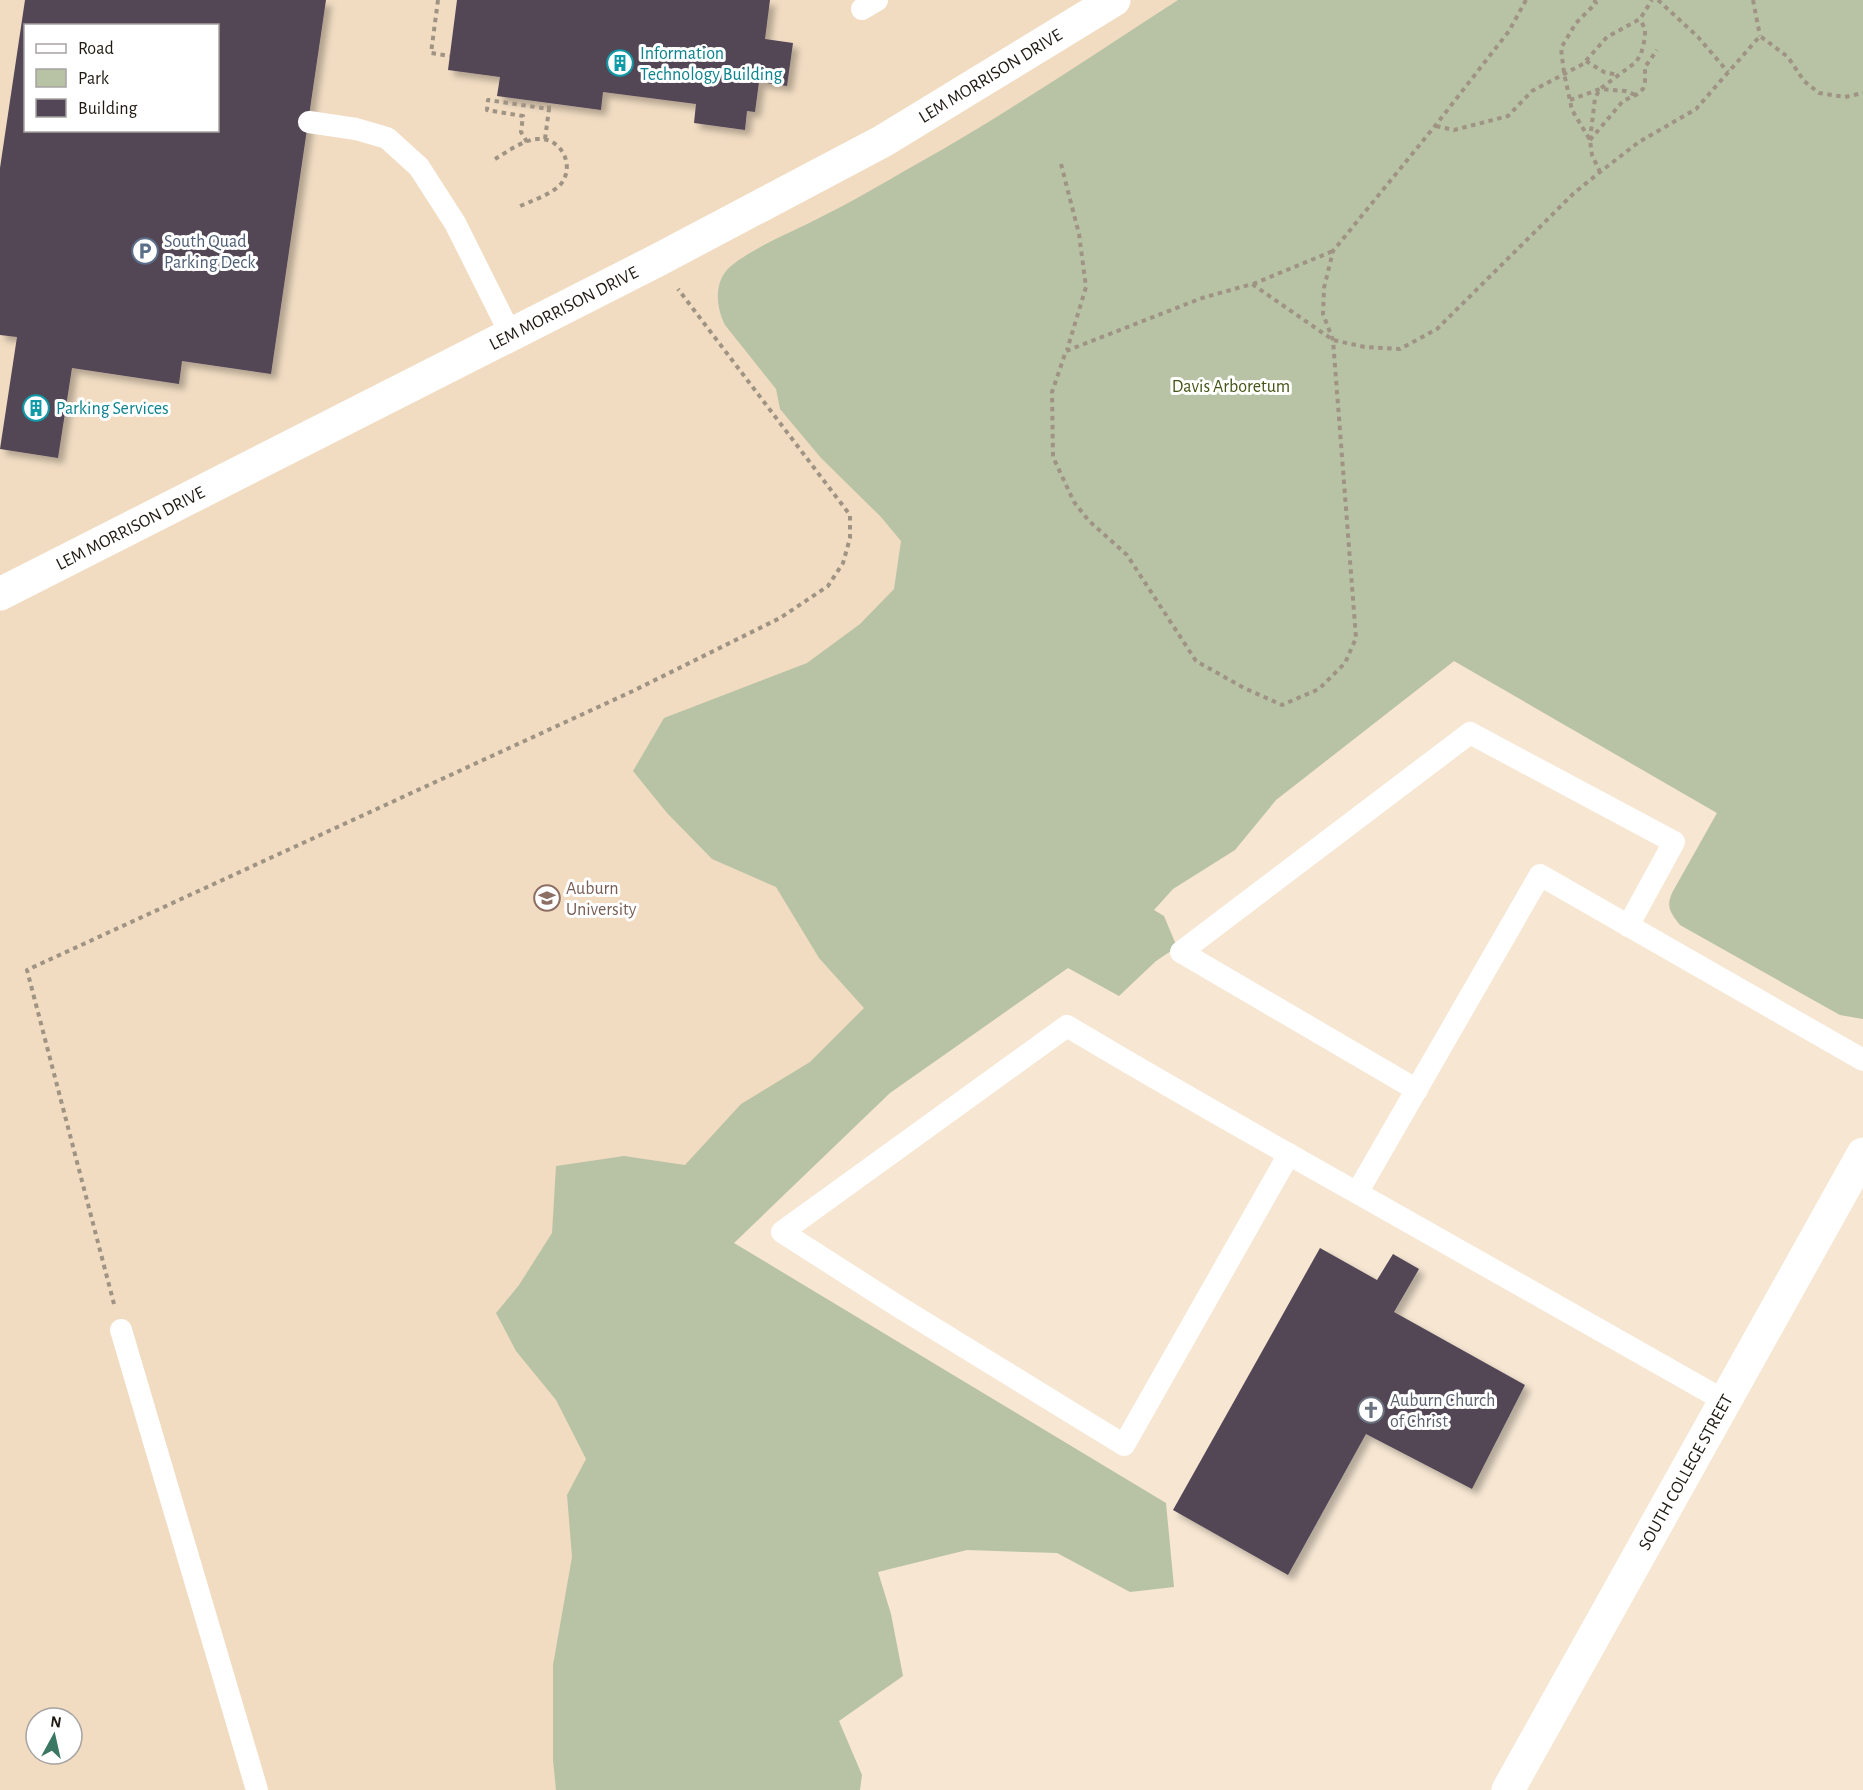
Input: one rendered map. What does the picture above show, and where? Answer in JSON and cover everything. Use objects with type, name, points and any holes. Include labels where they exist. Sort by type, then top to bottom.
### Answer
[{"type":"street","name":"LEM MORRISON DRIVE","points":[[0,594],[510,333],[656,261],[884,141],[1095,5]]},
{"type":"street","name":"SOUTH COLLEGE STREET","points":[[1508,1790],[1863,1154]]},
{"type":"lane","points":[[309,122],[356,129],[387,138],[418,167],[455,223],[510,333]]},
{"type":"lane","points":[[1417,1090],[1180,952],[1470,733],[1674,842],[1628,926]]},
{"type":"lane","points":[[1357,1193],[1540,875],[1863,1060]]},
{"type":"lane","points":[[1289,1154],[1124,1445],[782,1232],[1067,1026],[1145,1073],[1289,1154],[1725,1401]]},
{"type":"lane","points":[[121,1330],[257,1790]]},
{"type":"path","points":[[438,0],[431,53],[450,56]]},
{"type":"path","points":[[1061,164],[1079,234],[1086,288],[1052,392],[1053,457],[1074,502],[1089,521],[1127,555],[1196,661],[1282,705],[1319,689],[1345,663],[1356,638],[1333,340],[1323,314],[1324,288],[1334,251],[1436,126],[1509,31],[1526,0]]},
{"type":"path","points":[[1436,126],[1454,130],[1508,116],[1532,91],[1583,64],[1607,37],[1640,19],[1652,0]]},
{"type":"path","points":[[1658,0],[1698,38],[1728,72]]},
{"type":"path","points":[[1753,0],[1760,36],[1788,57],[1804,81],[1819,93],[1845,97],[1863,93]]},
{"type":"path","points":[[1590,140],[1572,110],[1564,73],[1562,48],[1576,23],[1596,1]]},
{"type":"path","points":[[1570,100],[1600,89],[1636,62],[1645,39],[1645,29],[1640,19]]},
{"type":"path","points":[[1252,284],[1333,340],[1365,347],[1400,349],[1437,329],[1573,194],[1599,172],[1639,142],[1695,109],[1760,36]]},
{"type":"path","points":[[1590,140],[1623,101],[1643,89],[1645,67],[1657,50]]},
{"type":"path","points":[[1586,61],[1604,72],[1618,75]]},
{"type":"path","points":[[1599,172],[1592,155],[1590,140],[1595,98],[1600,89]]},
{"type":"path","points":[[1600,89],[1625,91],[1636,95]]},
{"type":"path","points":[[527,142],[521,132],[523,116],[487,110],[488,100],[549,106],[545,139]]},
{"type":"path","points":[[495,159],[536,139],[545,139],[560,147],[565,156],[567,166],[565,177],[559,186],[518,207]]},
{"type":"path","points":[[1066,351],[1202,298],[1252,284],[1334,251]]},
{"type":"path","points":[[121,1330],[27,970],[622,696],[770,623],[828,586],[843,563],[850,538],[850,515],[656,261]]},
{"type":"shaded area","name":"Auburn University","points":[[0,0],[1863,0],[1863,1019],[1840,1015],[1680,925],[1674,918],[1668,903],[1672,893],[1717,813],[1454,661],[1276,800],[610,1276],[584,1790],[0,1790]]},
{"type":"green space","name":"Davis Arboretum","points":[[1178,0],[1863,0],[1863,1019],[1840,1015],[1680,925],[1674,917],[1670,910],[1672,893],[1717,813],[1454,661],[1276,800],[1235,850],[1173,889],[1154,910],[1164,916],[1177,947],[1156,961],[1119,996],[1068,968],[890,1093],[734,1243],[1166,1503],[1174,1587],[1130,1592],[1057,1553],[967,1550],[878,1572],[891,1614],[903,1676],[839,1721],[862,1775],[860,1790],[556,1790],[553,1760],[553,1665],[572,1557],[567,1495],[586,1459],[556,1400],[516,1351],[496,1313],[519,1285],[552,1233],[556,1166],[624,1156],[685,1165],[741,1104],[810,1062],[864,1008],[819,958],[776,887],[712,859],[667,813],[633,771],[664,718],[807,663],[860,624],[894,589],[901,541],[881,517],[821,458],[780,409],[776,389],[725,325],[718,302],[721,279],[731,266],[751,252],[843,206],[949,146]]},
{"type":"building","name":"South Quad Parking Deck","points":[[25,0],[326,0],[271,374],[182,361],[179,384],[72,368],[58,458],[0,449],[17,337],[0,335],[0,168]]},
{"type":"building","name":"Information Technology Building","points":[[457,0],[770,0],[765,39],[793,43],[787,86],[759,82],[755,112],[747,111],[745,130],[694,123],[696,104],[603,92],[601,110],[497,96],[500,77],[448,70]]},
{"type":"building","name":"Auburn Church of Christ","points":[[1320,1248],[1377,1280],[1393,1254],[1419,1269],[1394,1312],[1525,1385],[1472,1489],[1366,1434],[1288,1575],[1173,1510]]},
{"type":"place","name":"Information Technology Building","points":[[620,63]]},
{"type":"place","name":"South Quad Parking Deck","points":[[145,251]]},
{"type":"place","name":"Parking Services","points":[[36,408]]},
{"type":"place","name":"Auburn University","points":[[547,898]]},
{"type":"place","name":"Auburn Church of Christ","points":[[1371,1410]]}]
